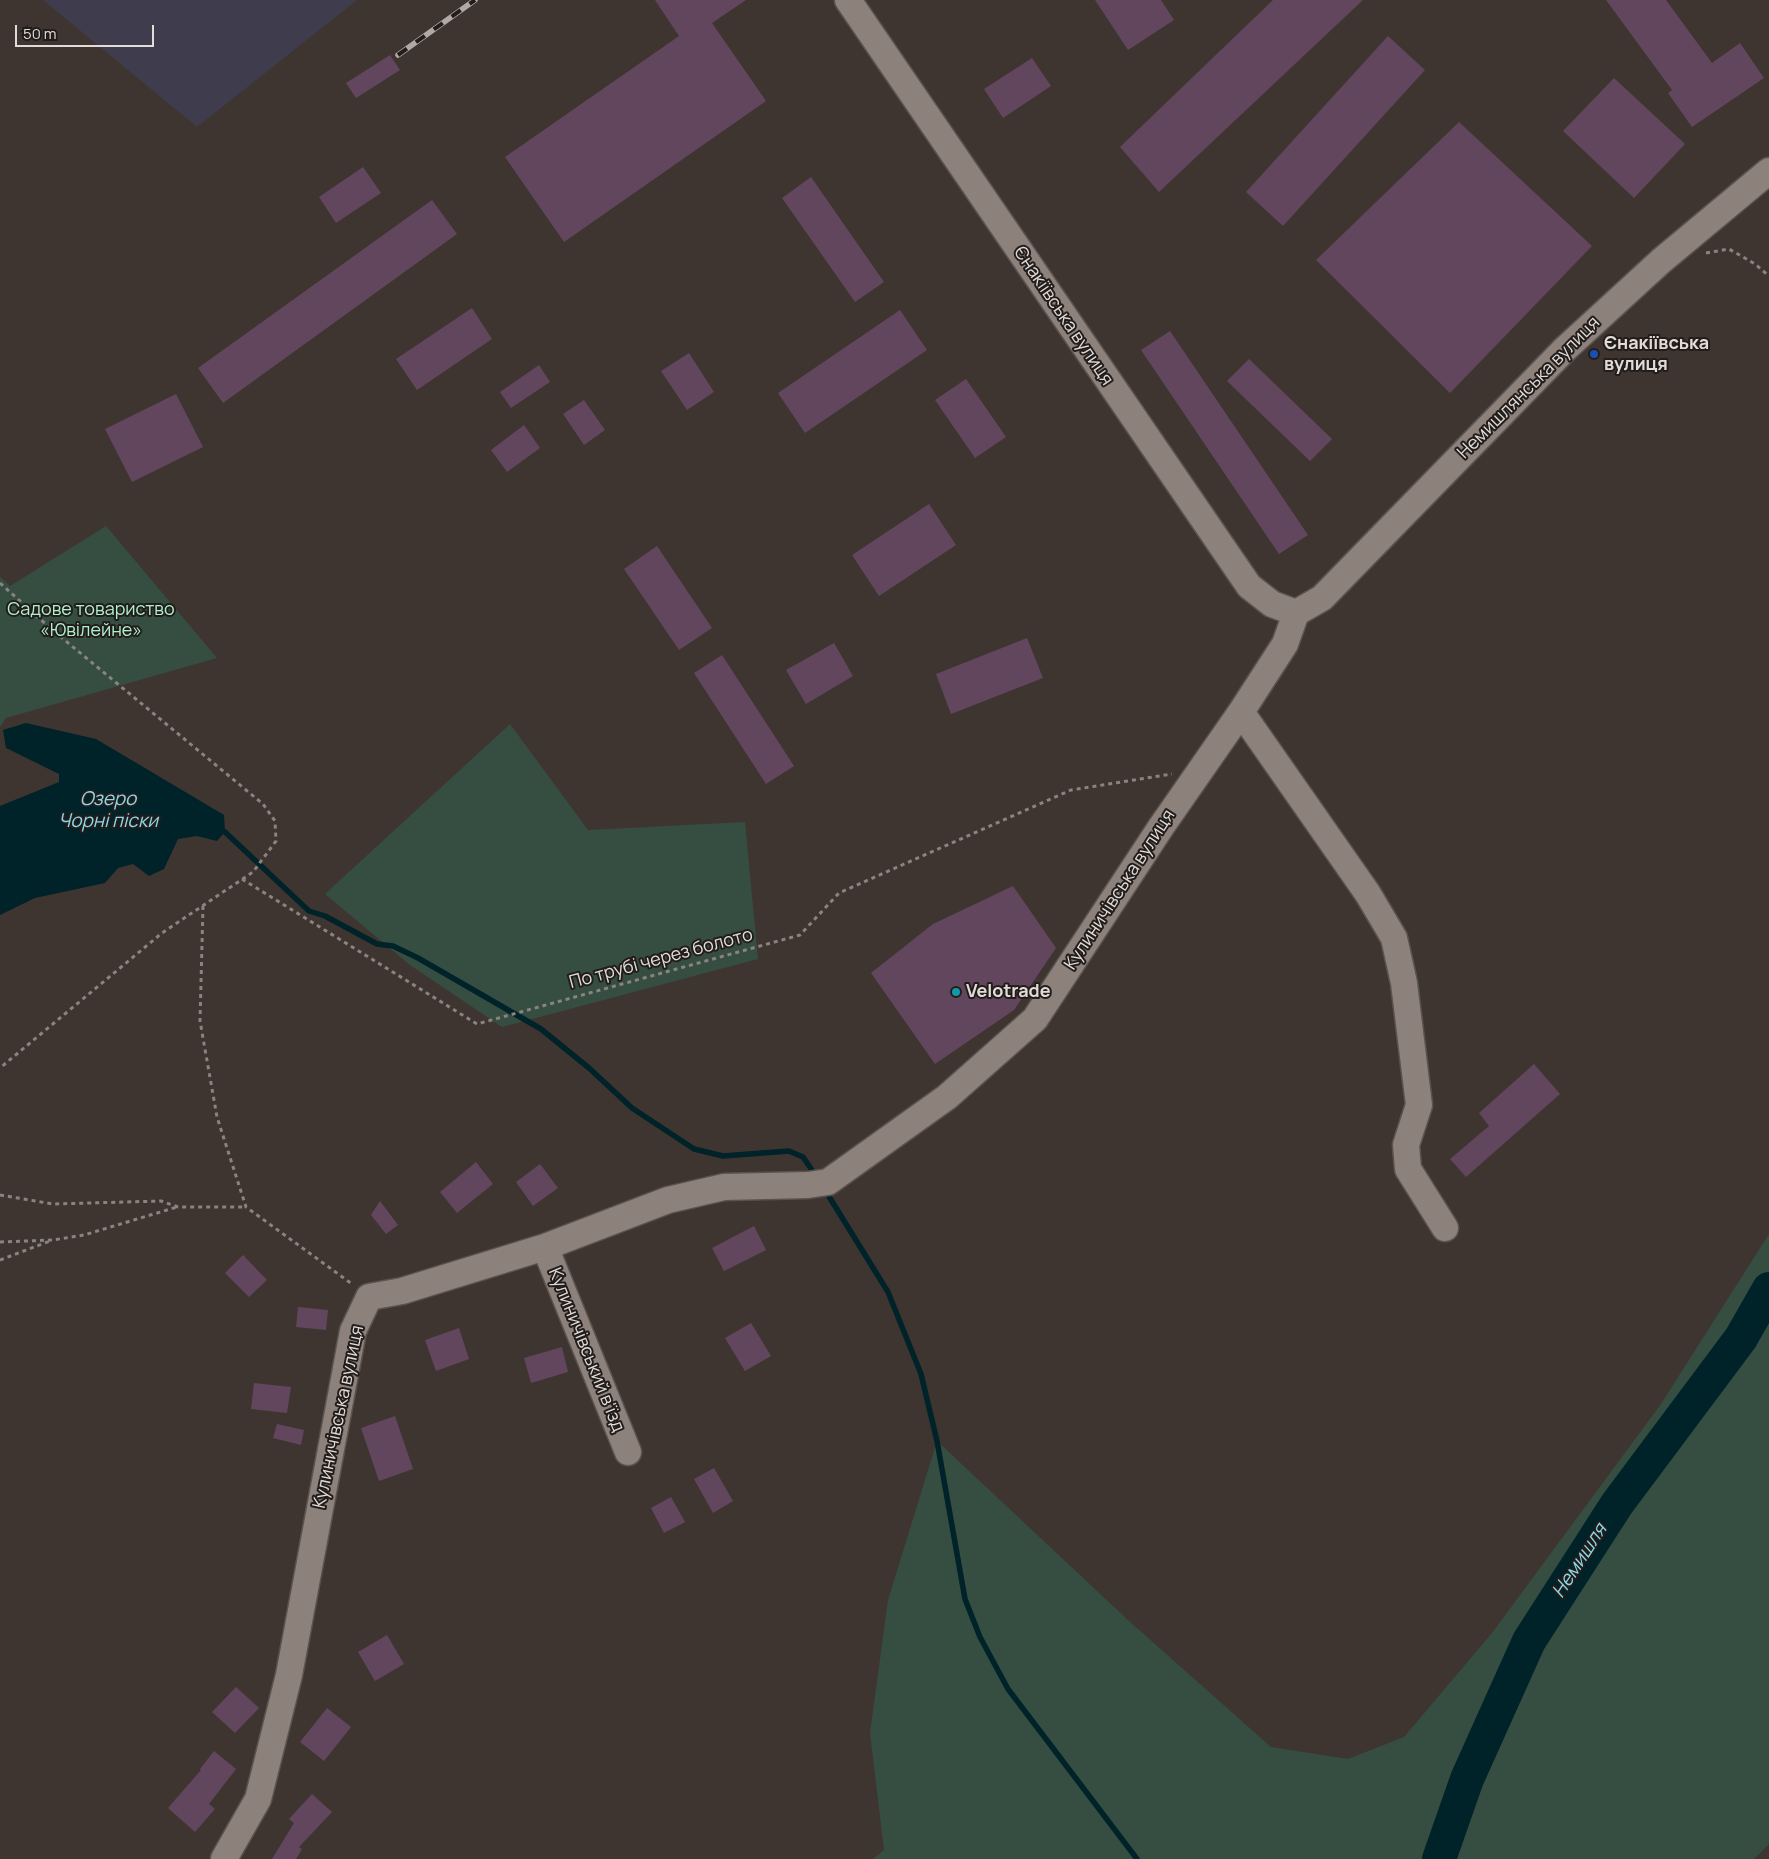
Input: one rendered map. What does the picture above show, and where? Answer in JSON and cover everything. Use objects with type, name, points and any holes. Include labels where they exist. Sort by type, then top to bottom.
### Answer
[{"type":"street","name":"Єнакіївська вулиця","points":[[848,0],[1249,586],[1272,604],[1296,613]]},
{"type":"street","name":"Немишлянська вулиця","points":[[1296,613],[1322,598],[1565,350],[1661,261],[1769,173]]},
{"type":"street","name":"Кулиничівська вулиця","points":[[224,1859],[258,1798],[289,1675],[353,1330],[369,1297],[402,1291],[545,1247],[668,1200],[724,1188],[818,1184],[948,1097],[1035,1018],[1161,827],[1241,712],[1284,644],[1296,613]]},
{"type":"street","points":[[1241,712],[1368,894],[1394,938],[1404,983],[1419,1105],[1406,1145],[1408,1169],[1445,1228]]},
{"type":"street","name":"Кулиничівський в'їзд","points":[[545,1247],[628,1452]]},
{"type":"path","points":[[1700,254],[1728,249],[1755,264],[1769,276]]},
{"type":"path","points":[[0,583],[50,628],[263,804],[276,821],[276,841],[253,872],[162,933],[0,1068]]},
{"type":"path","name":"По трубі через болото","points":[[242,879],[477,1024],[800,935],[839,893],[1071,790],[1201,770]]},
{"type":"path","points":[[203,905],[200,1020],[217,1117],[246,1207],[369,1297]]},
{"type":"path","points":[[0,1195],[53,1204],[160,1201],[178,1207]]},
{"type":"path","points":[[0,1242],[52,1240],[84,1235],[178,1207],[246,1207]]},
{"type":"path","points":[[0,1260],[52,1240]]},
{"type":"shaded area","points":[[43,0],[357,0],[197,127]]},
{"type":"green space","name":"Садове товариство «Ювілейне»","points":[[106,526],[217,658],[6,718],[0,727],[0,577],[10,586]]},
{"type":"green space","points":[[510,724],[588,830],[745,822],[758,959],[502,1027],[410,965],[325,894]]},
{"type":"green space","points":[[1769,1234],[1769,1844],[1754,1859],[873,1859],[884,1850],[870,1733],[888,1600],[937,1441],[1129,1621],[1271,1747],[1348,1759],[1404,1737],[1492,1633],[1661,1404]]},
{"type":"water","name":"Озеро Чорні піски","points":[[26,723],[96,739],[224,815],[225,832],[217,841],[197,836],[178,839],[164,869],[149,876],[133,864],[118,868],[105,883],[35,898],[0,915],[0,806],[59,782],[59,774],[6,748],[3,730]]},
{"type":"building","points":[[655,0],[746,0],[712,23],[766,101],[564,242],[505,157],[679,36]]},
{"type":"building","points":[[1095,0],[1161,0],[1174,20],[1128,50]]},
{"type":"building","points":[[1273,0],[1363,0],[1159,192],[1120,147]]},
{"type":"building","points":[[1606,0],[1666,0],[1712,63],[1740,43],[1764,78],[1692,127],[1668,93],[1672,90]]},
{"type":"building","points":[[1388,36],[1425,70],[1283,226],[1246,192]]},
{"type":"building","points":[[390,55],[400,70],[356,98],[346,83]]},
{"type":"building","points":[[1032,58],[1051,86],[1003,118],[984,89]]},
{"type":"building","points":[[1614,78],[1685,144],[1634,198],[1563,131]]},
{"type":"building","points":[[1459,122],[1592,246],[1450,393],[1316,260]]},
{"type":"building","points":[[363,167],[381,193],[336,223],[319,197]]},
{"type":"building","points":[[811,177],[884,282],[855,302],[782,198]]},
{"type":"building","points":[[432,200],[457,234],[223,403],[198,368]]},
{"type":"building","points":[[472,308],[492,339],[417,390],[396,359]]},
{"type":"building","points":[[900,310],[927,350],[805,433],[778,393]]},
{"type":"building","points":[[1170,331],[1308,535],[1279,554],[1141,350]]},
{"type":"building","points":[[689,353],[714,392],[687,410],[661,371]]},
{"type":"building","points":[[1249,359],[1332,439],[1310,461],[1227,381]]},
{"type":"building","points":[[539,365],[550,382],[511,408],[500,392]]},
{"type":"building","points":[[966,379],[1006,437],[975,458],[935,400]]},
{"type":"building","points":[[176,394],[203,447],[132,482],[105,429]]},
{"type":"building","points":[[584,400],[605,430],[584,445],[563,414]]},
{"type":"building","points":[[524,425],[540,448],[507,472],[491,450]]},
{"type":"building","points":[[929,504],[956,545],[879,596],[852,555]]},
{"type":"building","points":[[657,546],[712,628],[679,650],[624,569]]},
{"type":"building","points":[[1027,638],[1043,678],[951,714],[936,674]]},
{"type":"building","points":[[834,643],[853,676],[806,704],[786,670]]},
{"type":"building","points":[[722,655],[794,766],[766,784],[694,673]]},
{"type":"building","name":"Velotrade","points":[[1013,886],[1056,948],[1014,1010],[935,1064],[871,973],[933,924]]},
{"type":"building","points":[[1534,1064],[1560,1094],[1466,1177],[1450,1159],[1489,1126],[1479,1113]]},
{"type":"building","points":[[476,1162],[493,1184],[457,1213],[440,1192]]},
{"type":"building","points":[[540,1164],[558,1188],[533,1206],[516,1182]]},
{"type":"building","points":[[380,1201],[398,1225],[386,1234],[371,1215]]},
{"type":"building","points":[[754,1226],[766,1250],[724,1271],[712,1248]]},
{"type":"building","points":[[243,1255],[267,1280],[249,1297],[225,1273]]},
{"type":"building","points":[[298,1307],[328,1310],[326,1330],[296,1327]]},
{"type":"building","points":[[751,1323],[771,1356],[745,1371],[725,1338]]},
{"type":"building","points":[[459,1328],[469,1359],[436,1371],[425,1340]]},
{"type":"building","points":[[562,1347],[568,1372],[531,1383],[524,1358]]},
{"type":"building","points":[[254,1383],[291,1387],[287,1413],[251,1409]]},
{"type":"building","points":[[395,1416],[413,1469],[379,1481],[361,1428]]},
{"type":"building","points":[[277,1424],[304,1430],[301,1445],[273,1438]]},
{"type":"building","points":[[714,1468],[733,1501],[713,1513],[694,1479]]},
{"type":"building","points":[[671,1497],[685,1522],[664,1533],[651,1508]]},
{"type":"building","points":[[387,1635],[404,1664],[375,1681],[358,1652]]},
{"type":"building","points":[[236,1687],[259,1708],[235,1733],[212,1712]]},
{"type":"building","points":[[327,1708],[351,1727],[324,1761],[300,1742]]},
{"type":"building","points":[[214,1751],[236,1769],[209,1804],[215,1809],[195,1832],[168,1808],[201,1770]]},
{"type":"building","points":[[312,1794],[332,1812],[299,1847],[302,1849],[296,1859],[272,1859],[294,1823],[289,1819]]},
{"type":"waterway","points":[[225,832],[309,911],[325,916],[377,944],[393,946],[418,958],[541,1029],[589,1068],[632,1108],[694,1149],[723,1156],[789,1151],[803,1157],[816,1176]]},
{"type":"waterway","points":[[825,1190],[888,1292],[921,1374],[937,1441],[965,1599],[980,1637],[1008,1689],[1137,1859]]},
{"type":"waterway","name":"Немишля","points":[[1439,1859],[1467,1779],[1529,1641],[1617,1504],[1741,1338],[1769,1289]]},
{"type":"railway","points":[[398,55],[475,0]]},
{"type":"place","name":"Єнакіївська вулиця","points":[[1594,354]]},
{"type":"place","name":"Velotrade","points":[[956,992]]}]
